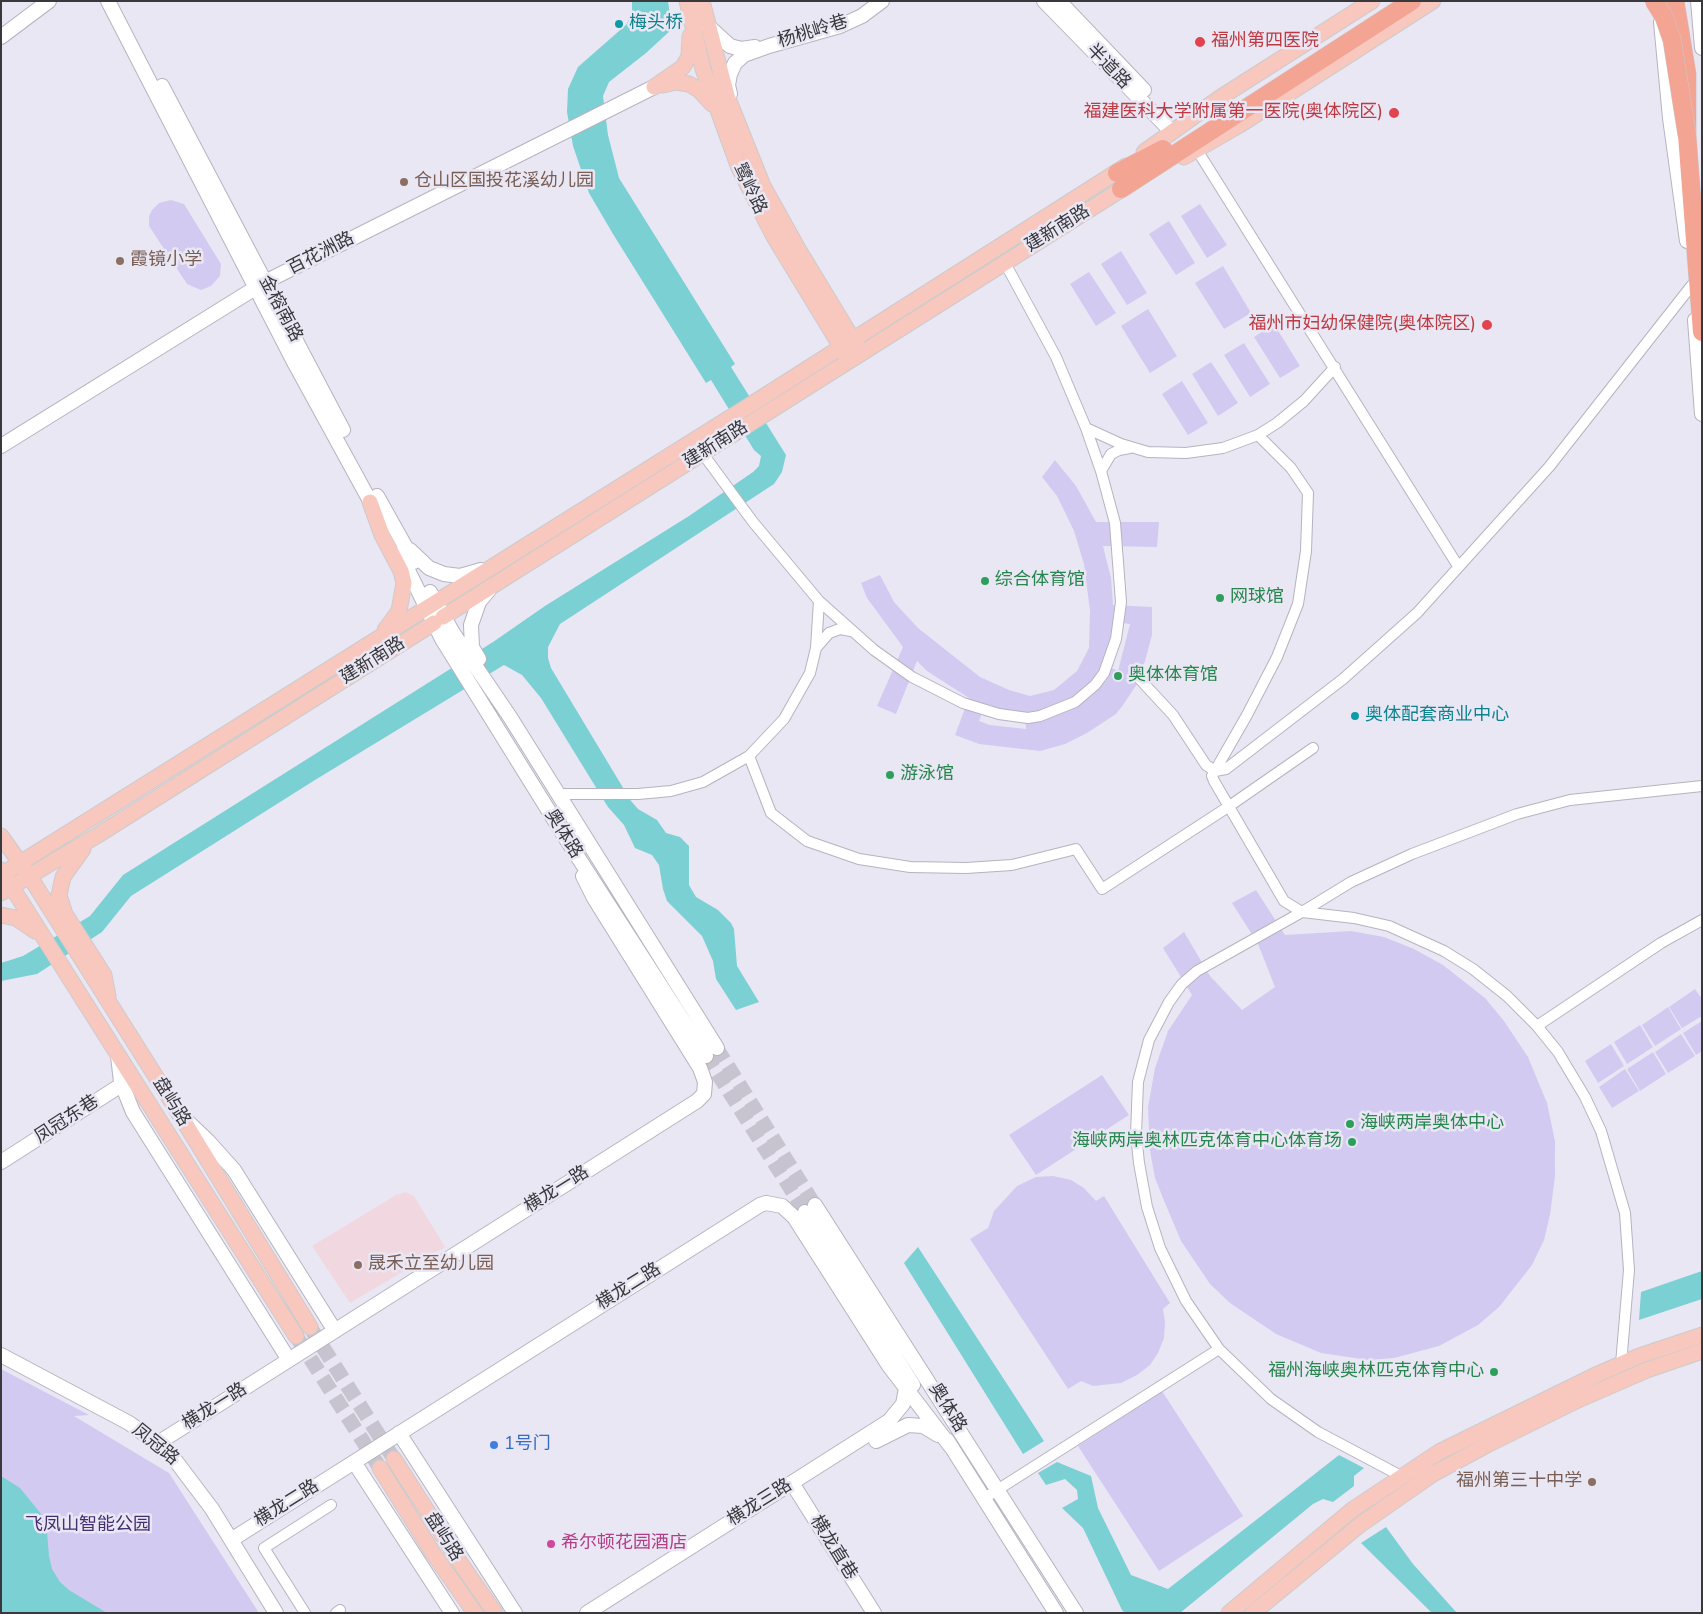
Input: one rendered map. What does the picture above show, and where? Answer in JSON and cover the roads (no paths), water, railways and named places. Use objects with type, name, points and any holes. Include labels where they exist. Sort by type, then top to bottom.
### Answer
[{"type":"highway","points":[[1119,181],[1162,149],[1392,1]]},
{"type":"highway","points":[[1119,181],[1412,1]]},
{"type":"highway","points":[[1657,1],[1672,40],[1687,134],[1702,332]]},
{"type":"highway","points":[[1675,1],[1687,74],[1687,134]]},
{"type":"main road","points":[[1,38],[49,1]]},
{"type":"main road","name":"金榕南路","points":[[108,1],[405,545],[432,606]]},
{"type":"main road","name":"金榕南路","points":[[117,1],[370,502],[432,606]]},
{"type":"main road","name":"鹭岭路","points":[[702,1],[727,96],[740,134],[772,204],[855,357]]},
{"type":"main road","name":"杨桃岭巷","points":[[768,46],[840,26],[862,16],[882,1]]},
{"type":"main road","name":"半道路","points":[[1044,1],[1175,130]]},
{"type":"main road","name":"半道路","points":[[1059,1],[1175,130]]},
{"type":"main road","name":"建新南路","points":[[6,890],[98,835],[1005,262],[1119,181],[1175,130],[1221,97],[1372,1]]},
{"type":"main road","name":"建新南路","points":[[2,873],[20,864],[432,606],[847,343],[1119,181],[1197,150],[1238,126],[1433,1]]},
{"type":"main road","points":[[1657,1],[1662,29],[1670,118],[1692,285],[1702,414]]},
{"type":"main road","points":[[1698,1],[1702,48]]},
{"type":"main road","points":[[654,87],[678,72],[687,61],[691,44],[686,16],[688,5]]},
{"type":"main road","name":"鹭岭路","points":[[688,5],[698,52],[716,109],[733,154],[758,209],[847,343]]},
{"type":"main road","points":[[707,24],[730,46],[741,49],[768,46]]},
{"type":"main road","points":[[740,134],[728,85],[730,74],[740,58],[768,46]]},
{"type":"main road","points":[[654,87],[671,83],[688,84],[700,90],[716,109]]},
{"type":"main road","name":"百花洲路","points":[[1,446],[261,284],[654,87]]},
{"type":"main road","points":[[370,502],[382,534],[401,571],[404,584],[399,612],[376,641]]},
{"type":"main road","points":[[405,545],[428,568],[453,576],[476,573],[515,553]]},
{"type":"main road","points":[[492,586],[475,610],[470,635],[474,652],[510,717]]},
{"type":"main road","name":"奥体路","points":[[432,606],[439,620],[565,837],[711,1052],[558,794],[510,717],[439,620]]},
{"type":"main road","points":[[98,835],[68,868],[63,877],[59,895],[68,919],[104,975],[110,1005]]},
{"type":"main road","name":"盘屿路","points":[[1,836],[30,877],[180,1115],[310,1327]]},
{"type":"main road","name":"横龙一路","points":[[158,1443],[697,1102],[704,1094],[705,1082],[700,1068],[594,898],[565,837]]},
{"type":"main road","name":"盘屿路","points":[[2,873],[6,890],[44,940],[118,1056],[127,1082],[296,1336]]},
{"type":"main road","points":[[1,915],[22,921],[44,940]]},
{"type":"main road","points":[[127,1082],[138,1119],[289,1360]]},
{"type":"main road","name":"凤冠东巷","points":[[1,1162],[127,1082]]},
{"type":"main road","points":[[180,1115],[208,1141],[234,1170],[335,1331]]},
{"type":"main road","name":"横龙二路","points":[[230,1540],[766,1203],[782,1206],[794,1217],[889,1366],[906,1381]]},
{"type":"main road","name":"奥体路","points":[[1056,1613],[951,1447],[906,1381],[810,1208],[998,1489],[1076,1613]]},
{"type":"main road","points":[[1230,1613],[1330,1529],[1401,1476],[1473,1434],[1622,1364],[1702,1335]]},
{"type":"main road","points":[[1253,1613],[1361,1524],[1433,1474],[1587,1396],[1648,1370],[1702,1351]]},
{"type":"main road","name":"凤冠路","points":[[1,1356],[129,1423],[158,1443],[181,1465],[276,1613]]},
{"type":"main road","name":"横龙三路","points":[[604,1613],[889,1422],[903,1404],[906,1381]]},
{"type":"main road","name":"横龙三路","points":[[587,1613],[794,1487],[890,1432],[915,1424],[929,1428],[951,1447]]},
{"type":"main road","points":[[400,1433],[515,1613]]},
{"type":"main road","name":"盘屿路","points":[[394,1459],[459,1561],[495,1613]]},
{"type":"main road","points":[[354,1462],[452,1613]]},
{"type":"main road","name":"盘屿路","points":[[380,1468],[472,1610]]},
{"type":"main road","name":"横龙直巷","points":[[794,1487],[874,1613]]},
{"type":"street","points":[[1197,150],[1335,367],[1458,566]]},
{"type":"street","points":[[703,454],[752,522],[819,601],[874,650],[912,677],[945,695],[979,709],[999,714],[1028,718],[1052,713],[1075,702],[1095,685],[1106,668],[1116,639],[1120,612],[1120,565],[1115,523],[1101,472],[1086,428],[1056,357],[1005,262]]},
{"type":"street","points":[[1136,675],[1173,715],[1206,765],[1215,770],[1226,769],[1343,679],[1417,613],[1549,467],[1692,285]]},
{"type":"street","points":[[1101,472],[1111,454],[1124,448],[1160,453],[1198,452],[1223,448],[1258,435],[1293,412],[1335,367]]},
{"type":"street","points":[[1086,428],[1133,448]]},
{"type":"street","points":[[1258,435],[1291,468],[1308,493],[1306,551],[1298,604],[1277,657],[1215,770],[1212,776],[1214,782],[1284,901],[1302,912],[1368,920],[1402,930],[1425,940],[1488,980],[1537,1026],[1566,1065],[1595,1117],[1614,1169],[1625,1213],[1629,1270],[1622,1364]]},
{"type":"street","points":[[558,794],[638,794],[671,791],[702,782],[749,756],[775,731],[792,708],[810,673],[816,648],[819,601]]},
{"type":"street","points":[[816,648],[829,633],[840,629],[852,631]]},
{"type":"street","points":[[749,756],[771,813],[807,841],[859,859],[910,867],[966,868],[1012,864],[1076,848],[1102,889],[1228,807],[1313,748]]},
{"type":"street","points":[[1401,1476],[1318,1432],[1283,1409],[1259,1389],[1219,1349],[1179,1288],[1166,1261],[1151,1220],[1141,1178],[1136,1134],[1141,1068],[1155,1027],[1172,998],[1190,977],[1225,954],[1302,912],[1350,882],[1412,854],[1517,814],[1570,800],[1702,786]]},
{"type":"street","points":[[1537,1026],[1661,943],[1702,920]]},
{"type":"street","points":[[983,1499],[1219,1349]]},
{"type":"street","points":[[305,1613],[264,1548],[331,1505]]},
{"type":"water","points":[[632,1],[668,1],[672,29],[646,53],[609,82],[603,96],[608,135],[619,178],[735,364],[731,367],[786,455],[782,472],[774,484],[560,624],[548,647],[548,658],[551,668],[631,801],[638,809],[657,820],[666,833],[680,837],[689,846],[689,885],[696,897],[718,910],[731,923],[734,929],[737,966],[759,1002],[736,1010],[716,979],[713,961],[702,936],[667,901],[659,865],[652,855],[635,848],[624,825],[608,807],[541,698],[522,675],[504,665],[315,780],[131,896],[102,932],[37,974],[1,981],[1,963],[23,956],[90,916],[123,875],[689,516],[759,466],[761,456],[754,450],[711,380],[706,383],[589,193],[573,146],[567,112],[568,89],[578,67],[627,24],[632,11]]},
{"type":"water","points":[[918,1247],[1044,1441],[1023,1454],[904,1263]]},
{"type":"water","points":[[1702,1271],[1702,1299],[1639,1320],[1641,1292]]},
{"type":"water","points":[[1339,1455],[1364,1468],[1354,1476],[1354,1486],[1333,1502],[1323,1499],[1313,1504],[1180,1613],[1125,1613],[1083,1528],[1062,1508],[1078,1499],[1077,1490],[1065,1479],[1046,1485],[1038,1473],[1057,1462],[1091,1476],[1098,1508],[1131,1575],[1168,1589]]},
{"type":"water","points":[[1,1476],[20,1488],[46,1520],[49,1556],[52,1569],[60,1582],[69,1590],[107,1613],[1,1613]]},
{"type":"water","points":[[1386,1527],[1413,1564],[1457,1613],[1432,1613],[1361,1543]]},
{"type":"tunnel","points":[[717,1048],[815,1205]]},
{"type":"tunnel","points":[[706,1056],[805,1212]]},
{"type":"tunnel","points":[[310,1327],[394,1459]]},
{"type":"tunnel","points":[[298,1339],[380,1468]]},
{"type":"place","name":"梅头桥","points":[[619,24]]},
{"type":"place","name":"福州第四医院","points":[[1200,42]]},
{"type":"place","name":"福建医科大学附属第一医院(奥体院区)","points":[[1394,113]]},
{"type":"place","name":"仓山区国投花溪幼儿园","points":[[404,182]]},
{"type":"place","name":"霞镜小学","points":[[120,261]]},
{"type":"place","name":"福州市妇幼保健院(奥体院区)","points":[[1487,325]]},
{"type":"place","name":"综合体育馆","points":[[985,581]]},
{"type":"place","name":"网球馆","points":[[1220,598]]},
{"type":"place","name":"奥体体育馆","points":[[1118,676]]},
{"type":"place","name":"奥体配套商业中心","points":[[1355,716]]},
{"type":"place","name":"游泳馆","points":[[890,775]]},
{"type":"place","name":"海峡两岸奥体中心","points":[[1350,1124]]},
{"type":"place","name":"海峡两岸奥林匹克体育中心体育场","points":[[1352,1142]]},
{"type":"place","name":"晟禾立至幼儿园","points":[[358,1265]]},
{"type":"place","name":"福州海峡奥林匹克体育中心","points":[[1494,1372]]},
{"type":"place","name":"1号门","points":[[494,1445]]},
{"type":"place","name":"福州第三十中学","points":[[1592,1482]]},
{"type":"place","name":"希尔顿花园酒店","points":[[551,1544]]},
{"type":"park label","name":"飞凤山智能公园","points":[[88,1526]]}]
